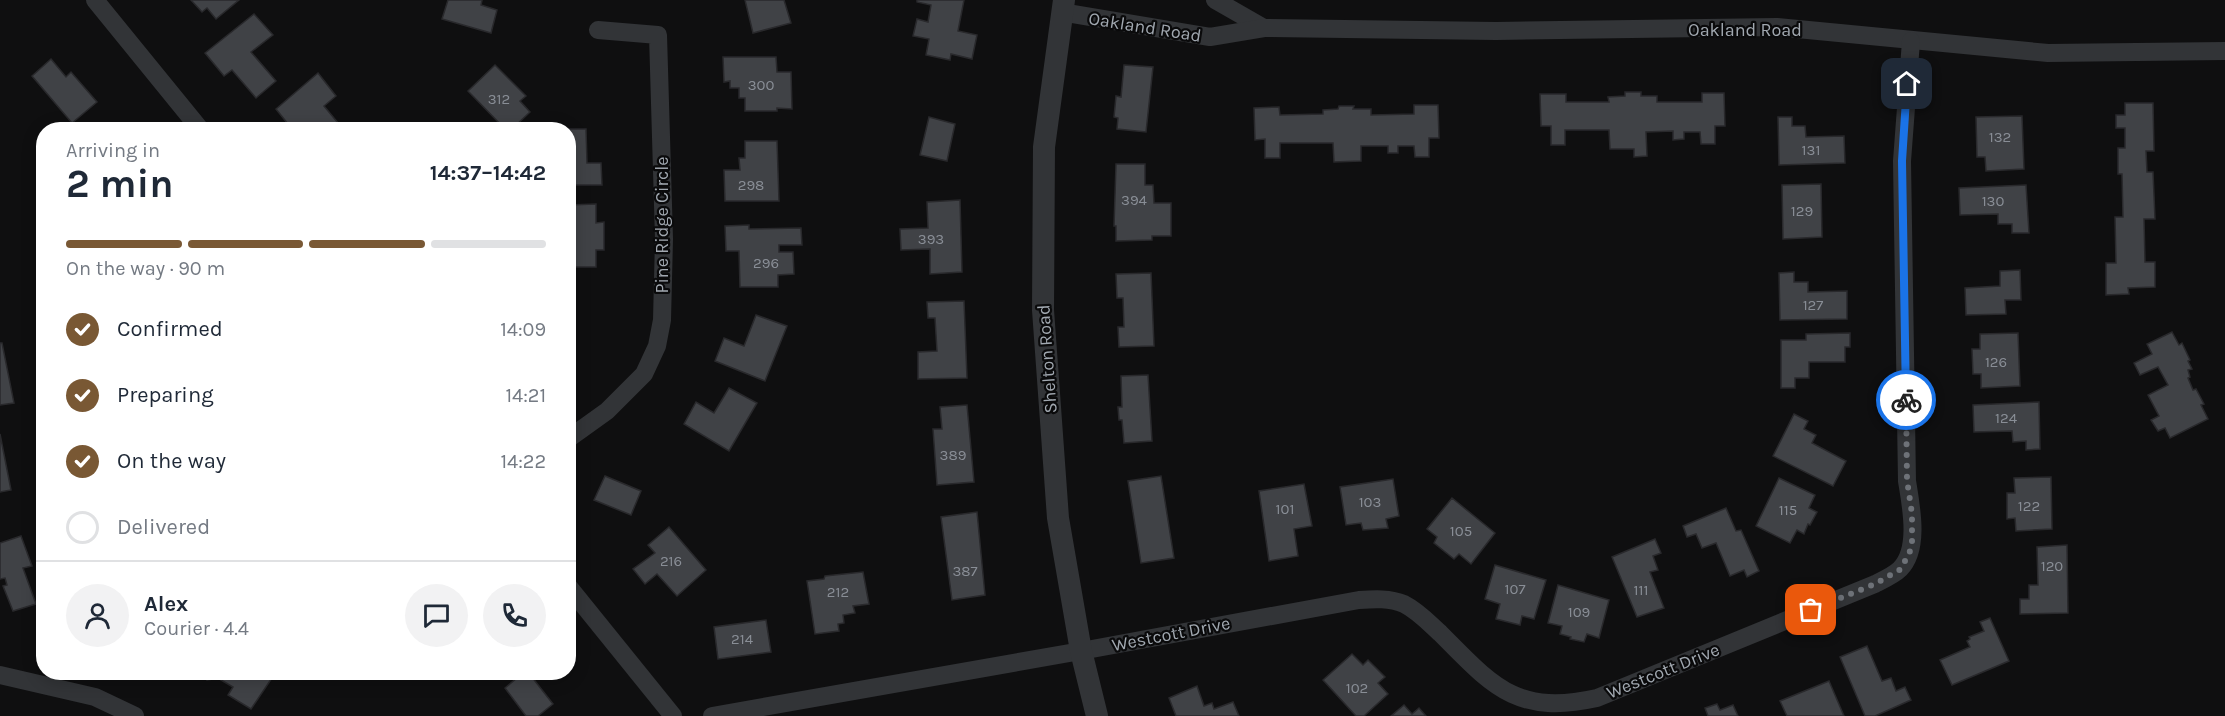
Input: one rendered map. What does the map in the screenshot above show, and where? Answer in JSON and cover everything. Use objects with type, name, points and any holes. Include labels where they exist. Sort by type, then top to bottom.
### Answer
[{"type":"street","points":[[95,0],[194,122]]},
{"type":"street","name":"Oakland Road","points":[[1215,0],[1264,28]]},
{"type":"street","name":"Oakland Road","points":[[1063,6],[1210,37],[1264,28],[1497,31],[1777,27],[2048,53],[2225,51]]},
{"type":"street","name":"Shelton Road","points":[[1063,6],[1044,147],[1043,310],[1058,518],[1081,651],[1097,716]]},
{"type":"street","name":"Pine Ridge Circle","points":[[576,433],[607,411],[644,374],[657,346],[662,320],[664,239],[658,35],[597,30]]},
{"type":"street","name":"Westcott Drive","points":[[712,716],[1359,600],[1383,599],[1404,604],[1422,616],[1486,682],[1509,698],[1552,708],[1597,698],[1875,584],[1901,569],[1912,547],[1912,514],[1907,480],[1902,161],[1911,41]]},
{"type":"street","points":[[576,596],[673,716]]},
{"type":"street","points":[[0,675],[94,697],[135,716]]},
{"type":"building","points":[[191,0],[239,0],[216,19],[207,8],[202,12]]},
{"type":"building","points":[[448,0],[482,0],[481,5],[497,10],[491,33],[442,19]]},
{"type":"building","points":[[745,0],[784,0],[791,23],[753,33]]},
{"type":"building","points":[[917,0],[964,0],[958,31],[977,35],[972,59],[951,54],[950,60],[926,55],[929,39],[913,36],[917,19],[928,22],[931,5],[917,2]]},
{"type":"building","points":[[254,14],[273,35],[251,52],[276,81],[256,98],[232,70],[224,76],[205,53]]},
{"type":"building","points":[[723,57],[776,57],[777,72],[791,72],[792,109],[745,111],[745,98],[739,98],[739,88],[730,88],[730,81],[724,82]]},
{"type":"building","points":[[51,59],[66,77],[71,72],[97,102],[71,122],[32,76]]},
{"type":"building","points":[[495,65],[526,96],[520,101],[530,112],[519,122],[498,122],[468,91]]},
{"type":"building","points":[[1124,65],[1153,67],[1146,132],[1117,129],[1118,118],[1114,117],[1116,96],[1121,97]]},
{"type":"building","points":[[318,73],[336,96],[324,106],[337,122],[286,122],[276,109]]},
{"type":"building","points":[[1625,92],[1641,92],[1641,96],[1657,96],[1657,102],[1702,102],[1702,93],[1724,93],[1725,126],[1715,126],[1715,144],[1701,144],[1700,132],[1684,132],[1684,139],[1673,140],[1673,131],[1646,132],[1647,156],[1634,157],[1634,149],[1610,149],[1609,130],[1565,130],[1565,145],[1551,145],[1551,126],[1541,126],[1540,94],[1566,94],[1566,102],[1609,102],[1608,97],[1625,96]]},
{"type":"building","points":[[2125,103],[2153,103],[2154,151],[2146,151],[2147,172],[2153,172],[2155,219],[2144,219],[2145,262],[2155,262],[2155,287],[2128,288],[2129,294],[2106,295],[2106,263],[2116,263],[2115,217],[2123,217],[2122,174],[2118,174],[2118,148],[2125,148],[2125,128],[2116,128],[2116,115],[2125,115]]},
{"type":"building","points":[[1414,105],[1438,105],[1439,138],[1429,138],[1429,157],[1415,157],[1414,146],[1398,146],[1398,153],[1388,153],[1388,146],[1361,146],[1361,161],[1334,162],[1333,143],[1280,143],[1280,158],[1265,158],[1265,139],[1255,140],[1254,108],[1279,107],[1280,115],[1323,114],[1323,110],[1338,109],[1339,106],[1354,106],[1353,109],[1371,109],[1371,115],[1414,114]]},
{"type":"building","points":[[2022,116],[2024,169],[1986,171],[1985,157],[1977,157],[1976,117]]},
{"type":"building","points":[[929,117],[955,124],[947,161],[920,155]]},
{"type":"building","points":[[1778,117],[1792,117],[1792,126],[1805,126],[1806,137],[1844,136],[1845,163],[1779,165]]},
{"type":"building","points":[[576,129],[586,129],[587,163],[601,163],[602,185],[576,185]]},
{"type":"building","points":[[745,141],[777,141],[779,201],[725,201],[724,170],[740,170],[739,158],[745,158]]},
{"type":"building","points":[[1116,164],[1145,164],[1145,185],[1153,185],[1154,203],[1171,203],[1171,236],[1152,236],[1152,240],[1116,241],[1116,226],[1114,226]]},
{"type":"building","points":[[1821,184],[1822,237],[1783,239],[1782,185]]},
{"type":"building","points":[[2026,185],[2029,233],[2012,233],[2012,224],[1998,224],[1998,214],[1960,215],[1959,188]]},
{"type":"building","points":[[960,200],[962,272],[930,274],[930,249],[901,250],[900,229],[928,228],[927,202]]},
{"type":"building","points":[[596,204],[596,223],[604,222],[604,250],[596,250],[596,267],[576,267],[576,205]]},
{"type":"building","points":[[749,225],[749,229],[801,228],[802,245],[779,245],[779,252],[793,252],[794,274],[778,275],[778,287],[740,287],[739,251],[726,251],[725,226]]},
{"type":"building","points":[[2020,270],[2021,300],[2005,300],[2006,314],[1966,315],[1965,288],[2000,286],[2000,271]]},
{"type":"building","points":[[1794,272],[1794,282],[1808,282],[1808,292],[1847,291],[1847,319],[1780,320],[1779,273]]},
{"type":"building","points":[[1151,273],[1154,346],[1119,347],[1118,327],[1124,327],[1123,298],[1117,298],[1116,274]]},
{"type":"building","points":[[964,301],[967,378],[918,379],[918,352],[937,351],[935,318],[928,318],[927,302]]},
{"type":"building","points":[[756,315],[787,326],[765,381],[715,361],[724,338],[744,346]]},
{"type":"building","points":[[2172,332],[2179,345],[2182,343],[2190,360],[2188,361],[2192,369],[2188,370],[2190,377],[2188,378],[2193,390],[2196,389],[2204,404],[2201,405],[2208,419],[2170,438],[2165,428],[2158,431],[2151,420],[2159,416],[2148,395],[2168,385],[2158,367],[2140,375],[2134,363],[2152,354],[2147,344]]},
{"type":"building","points":[[1850,333],[1850,347],[1845,347],[1845,362],[1809,362],[1809,378],[1795,378],[1795,388],[1781,388],[1781,340],[1806,340],[1806,334]]},
{"type":"building","points":[[2018,333],[2020,386],[1981,388],[1981,374],[1973,374],[1972,349],[1980,349],[1980,334]]},
{"type":"building","points":[[0,343],[2,343],[14,403],[0,405]]},
{"type":"building","points":[[1148,375],[1152,441],[1124,443],[1122,420],[1119,420],[1118,407],[1122,407],[1121,376]]},
{"type":"building","points":[[729,388],[757,403],[729,451],[684,424],[696,402],[714,413]]},
{"type":"building","points":[[2039,402],[2040,449],[2026,450],[2026,441],[2013,442],[2012,431],[1974,432],[1973,405]]},
{"type":"building","points":[[967,405],[974,482],[937,485],[933,429],[942,429],[940,407]]},
{"type":"building","points":[[1794,414],[1808,421],[1804,429],[1816,435],[1812,443],[1846,461],[1833,486],[1773,456]]},
{"type":"building","points":[[0,434],[11,490],[0,492]]},
{"type":"building","points":[[605,476],[641,491],[631,515],[594,500]]},
{"type":"building","points":[[1161,476],[1174,558],[1141,563],[1128,481]]},
{"type":"building","points":[[2051,477],[2052,529],[2016,531],[2015,518],[2007,519],[2007,493],[2015,493],[2014,478]]},
{"type":"building","points":[[1779,478],[1815,495],[1809,508],[1817,512],[1804,534],[1797,530],[1790,543],[1756,526]]},
{"type":"building","points":[[1393,479],[1399,516],[1386,519],[1388,528],[1363,530],[1361,523],[1346,525],[1340,487]]},
{"type":"building","points":[[1304,484],[1312,526],[1294,529],[1298,556],[1269,561],[1259,491]]},
{"type":"building","points":[[1452,498],[1495,533],[1471,564],[1459,554],[1454,559],[1434,543],[1437,537],[1427,529]]},
{"type":"building","points":[[1726,508],[1736,531],[1741,530],[1759,571],[1747,577],[1744,570],[1730,576],[1716,543],[1702,548],[1696,534],[1687,537],[1683,526]]},
{"type":"building","points":[[977,512],[985,595],[952,600],[941,517]]},
{"type":"building","points":[[669,527],[706,570],[677,596],[657,574],[645,584],[633,569],[655,553],[648,545]]},
{"type":"building","points":[[21,536],[32,566],[23,568],[36,604],[13,611],[3,586],[7,585],[5,578],[0,579],[0,543]]},
{"type":"building","points":[[1655,539],[1661,553],[1653,556],[1658,570],[1650,572],[1664,608],[1637,617],[1612,557]]},
{"type":"building","points":[[2067,545],[2068,613],[2020,614],[2020,599],[2029,599],[2029,585],[2038,585],[2037,547]]},
{"type":"building","points":[[1495,565],[1546,580],[1534,619],[1522,616],[1520,625],[1496,619],[1500,604],[1485,599]]},
{"type":"building","points":[[863,572],[869,604],[853,606],[855,613],[843,615],[844,623],[838,624],[839,631],[815,634],[807,581],[824,579],[825,576]]},
{"type":"building","points":[[1558,585],[1609,600],[1599,638],[1587,634],[1584,642],[1570,639],[1571,637],[1560,634],[1562,626],[1548,623]]},
{"type":"building","points":[[1990,618],[2009,661],[1952,685],[1940,660],[1970,647],[1967,641],[1969,637],[1984,631],[1980,622]]},
{"type":"building","points":[[766,620],[771,652],[718,659],[714,627]]},
{"type":"building","points":[[1867,646],[1882,681],[1891,678],[1896,691],[1905,687],[1911,700],[1875,716],[1865,716],[1840,657]]},
{"type":"building","points":[[1352,654],[1363,665],[1368,660],[1385,677],[1378,683],[1388,694],[1364,716],[1356,716],[1323,680]]},
{"type":"building","points":[[221,680],[271,680],[251,709],[228,695],[233,687]]},
{"type":"building","points":[[514,680],[534,680],[553,704],[538,716],[526,716],[505,688]]},
{"type":"building","points":[[1829,681],[1844,716],[1787,716],[1780,701]]},
{"type":"building","points":[[1197,686],[1204,706],[1212,703],[1214,709],[1233,702],[1239,716],[1176,716],[1169,698]]},
{"type":"building","points":[[1717,704],[1720,710],[1733,705],[1738,716],[1708,716],[1705,708]]},
{"type":"building","points":[[1404,705],[1412,714],[1419,708],[1426,716],[1391,716]]},
{"type":"way so far","points":[[1811,610],[1875,584],[1901,569],[1912,547],[1912,514],[1907,480],[1906,400]]},
{"type":"route","points":[[1906,400],[1902,161],[1907,84]]}]
